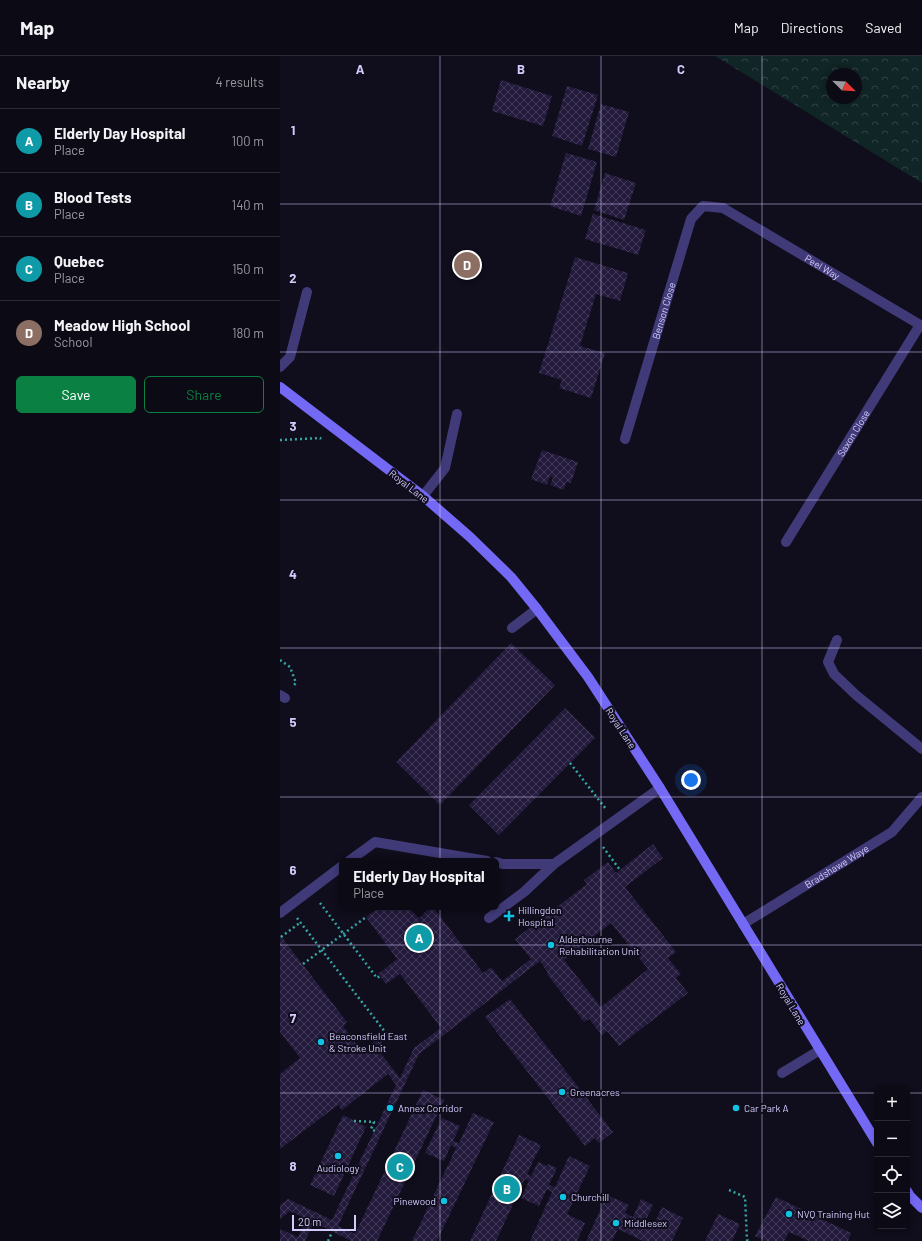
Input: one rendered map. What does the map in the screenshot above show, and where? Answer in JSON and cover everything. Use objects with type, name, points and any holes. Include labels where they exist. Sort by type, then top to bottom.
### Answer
[{"type":"street","name":"Benson Close","points":[[625,439],[690,220],[703,206],[723,208]]},
{"type":"street","name":"Peel Way","points":[[723,208],[921,326]]},
{"type":"street","points":[[280,367],[290,357],[307,292]]},
{"type":"street","name":"Saxon Close","points":[[786,542],[921,326]]},
{"type":"street","name":"Royal Lane","points":[[281,391],[423,496],[470,537],[510,577],[538,609],[588,677],[660,788],[874,1138]]},
{"type":"street","points":[[423,496],[445,468],[458,414]]},
{"type":"street","points":[[512,628],[538,609]]},
{"type":"street","points":[[837,640],[828,662],[834,674],[856,695],[922,749]]},
{"type":"street","points":[[489,918],[524,892],[554,864],[660,788]]},
{"type":"street","name":"Bradshawe Waye","points":[[743,924],[892,832],[922,797]]},
{"type":"street","points":[[353,858],[375,842],[470,858]]},
{"type":"street","points":[[499,863],[554,864]]},
{"type":"street","points":[[284,910],[339,868]]},
{"type":"street","points":[[782,1073],[820,1050]]},
{"type":"street","points":[[909,1193],[922,1208]]},
{"type":"path","points":[[280,440],[320,438],[326,442]]},
{"type":"path","points":[[570,763],[615,821]]},
{"type":"path","points":[[594,835],[620,870]]},
{"type":"path","points":[[319,902],[377,978],[380,976]]},
{"type":"path","points":[[284,910],[301,922],[389,1037],[381,1043]]},
{"type":"path","points":[[303,964],[366,917]]},
{"type":"path","points":[[281,937],[301,922]]},
{"type":"path","points":[[354,1121],[374,1122],[371,1129],[375,1131]]},
{"type":"path","points":[[729,1190],[745,1197],[747,1240],[749,1241]]},
{"type":"path","points":[[328,1241],[332,1232]]},
{"type":"green space","points":[[715,56],[922,56],[922,183]]},
{"type":"building","points":[[501,80],[552,96],[543,126],[492,111]]},
{"type":"building","points":[[567,86],[598,95],[582,146],[552,136]]},
{"type":"building","points":[[601,104],[629,112],[616,157],[588,149]]},
{"type":"building","points":[[566,153],[597,162],[581,216],[550,206]]},
{"type":"building","points":[[605,173],[636,183],[624,220],[594,210]]},
{"type":"building","points":[[593,214],[646,230],[638,255],[585,239]]},
{"type":"building","points":[[575,257],[628,273],[620,301],[596,294],[580,346],[605,353],[591,398],[559,388],[562,380],[539,373]]},
{"type":"building","points":[[542,450],[578,462],[571,483],[566,482],[564,490],[550,485],[553,478],[550,476],[547,485],[531,479]]},
{"type":"building","points":[[511,643],[555,685],[440,805],[396,762]]},
{"type":"building","points":[[565,708],[595,738],[499,835],[469,805]]},
{"type":"building","points":[[653,844],[663,858],[625,887],[676,952],[668,958],[681,974],[676,978],[688,993],[619,1046],[607,1031],[602,1035],[589,1019],[584,1022],[547,974],[548,973],[540,961],[419,1054],[338,1226],[355,1234],[423,1090],[444,1100],[377,1241],[351,1241],[314,1222],[305,1241],[280,1241],[280,1229],[298,1237],[306,1219],[290,1211],[280,1219],[280,1205],[288,1199],[332,1220],[396,1085],[388,1074],[342,1110],[338,1105],[280,1149],[280,1074],[300,1058],[280,1032],[280,935],[347,1022],[343,1026],[362,1051],[378,1039],[384,1047],[379,1051],[400,1078],[414,1048],[441,1028],[400,974],[386,984],[378,974],[397,959],[366,917],[376,910],[435,910],[483,973],[491,967],[502,981],[531,959],[515,939],[587,884],[584,880],[608,862],[616,873]],"holes":[[[611,923],[648,969],[601,1007],[564,960]]]},
{"type":"building","name":"Greenacres","points":[[510,999],[613,1132],[599,1143],[595,1138],[585,1146],[485,1017]]},
{"type":"building","name":"Pinewood","points":[[473,1113],[494,1122],[437,1241],[412,1241],[456,1148],[451,1145],[444,1161],[425,1153],[433,1136],[442,1118],[460,1126],[453,1141],[459,1143]]},
{"type":"building","name":"Audiology","points":[[343,1115],[366,1127],[334,1196],[310,1185]]},
{"type":"building","points":[[519,1135],[541,1145],[527,1174],[531,1176],[538,1162],[557,1168],[549,1185],[555,1187],[569,1156],[590,1166],[567,1214],[585,1223],[577,1241],[530,1241],[552,1192],[547,1189],[539,1206],[521,1198],[529,1181],[525,1179],[496,1241],[470,1241]]},
{"type":"building","points":[[607,1195],[629,1205],[625,1213],[633,1217],[641,1199],[653,1205],[645,1222],[653,1226],[662,1207],[683,1218],[672,1241],[643,1241],[618,1229],[612,1241],[586,1241]]},
{"type":"building","name":"NVQ Training Hut","points":[[776,1197],[851,1233],[848,1241],[809,1241],[789,1232],[784,1241],[766,1241],[755,1236]]},
{"type":"building","points":[[718,1214],[740,1224],[732,1241],[705,1241]]},
{"type":"place","name":"Meadow High School","points":[[467,265]]},
{"type":"place","name":"Hillingdon Hospital","points":[[509,916]]},
{"type":"place","name":"Elderly Day Hospital","points":[[419,938]]},
{"type":"place","name":"Alderbourne Rehabilitation Unit","points":[[551,945]]},
{"type":"place","name":"Beaconsfield East & Stroke Unit","points":[[321,1042]]},
{"type":"place","name":"Greenacres","points":[[562,1092]]},
{"type":"place","name":"Annex Corridor","points":[[390,1108]]},
{"type":"place","name":"Car Park A","points":[[736,1108]]},
{"type":"place","name":"Audiology","points":[[338,1156]]},
{"type":"place","name":"Quebec","points":[[400,1167]]},
{"type":"place","name":"Blood Tests","points":[[507,1189]]},
{"type":"place","name":"Churchill","points":[[563,1197]]},
{"type":"place","name":"Pinewood","points":[[444,1201]]},
{"type":"place","name":"NVQ Training Hut","points":[[789,1214]]},
{"type":"place","name":"Middlesex","points":[[616,1223]]}]
